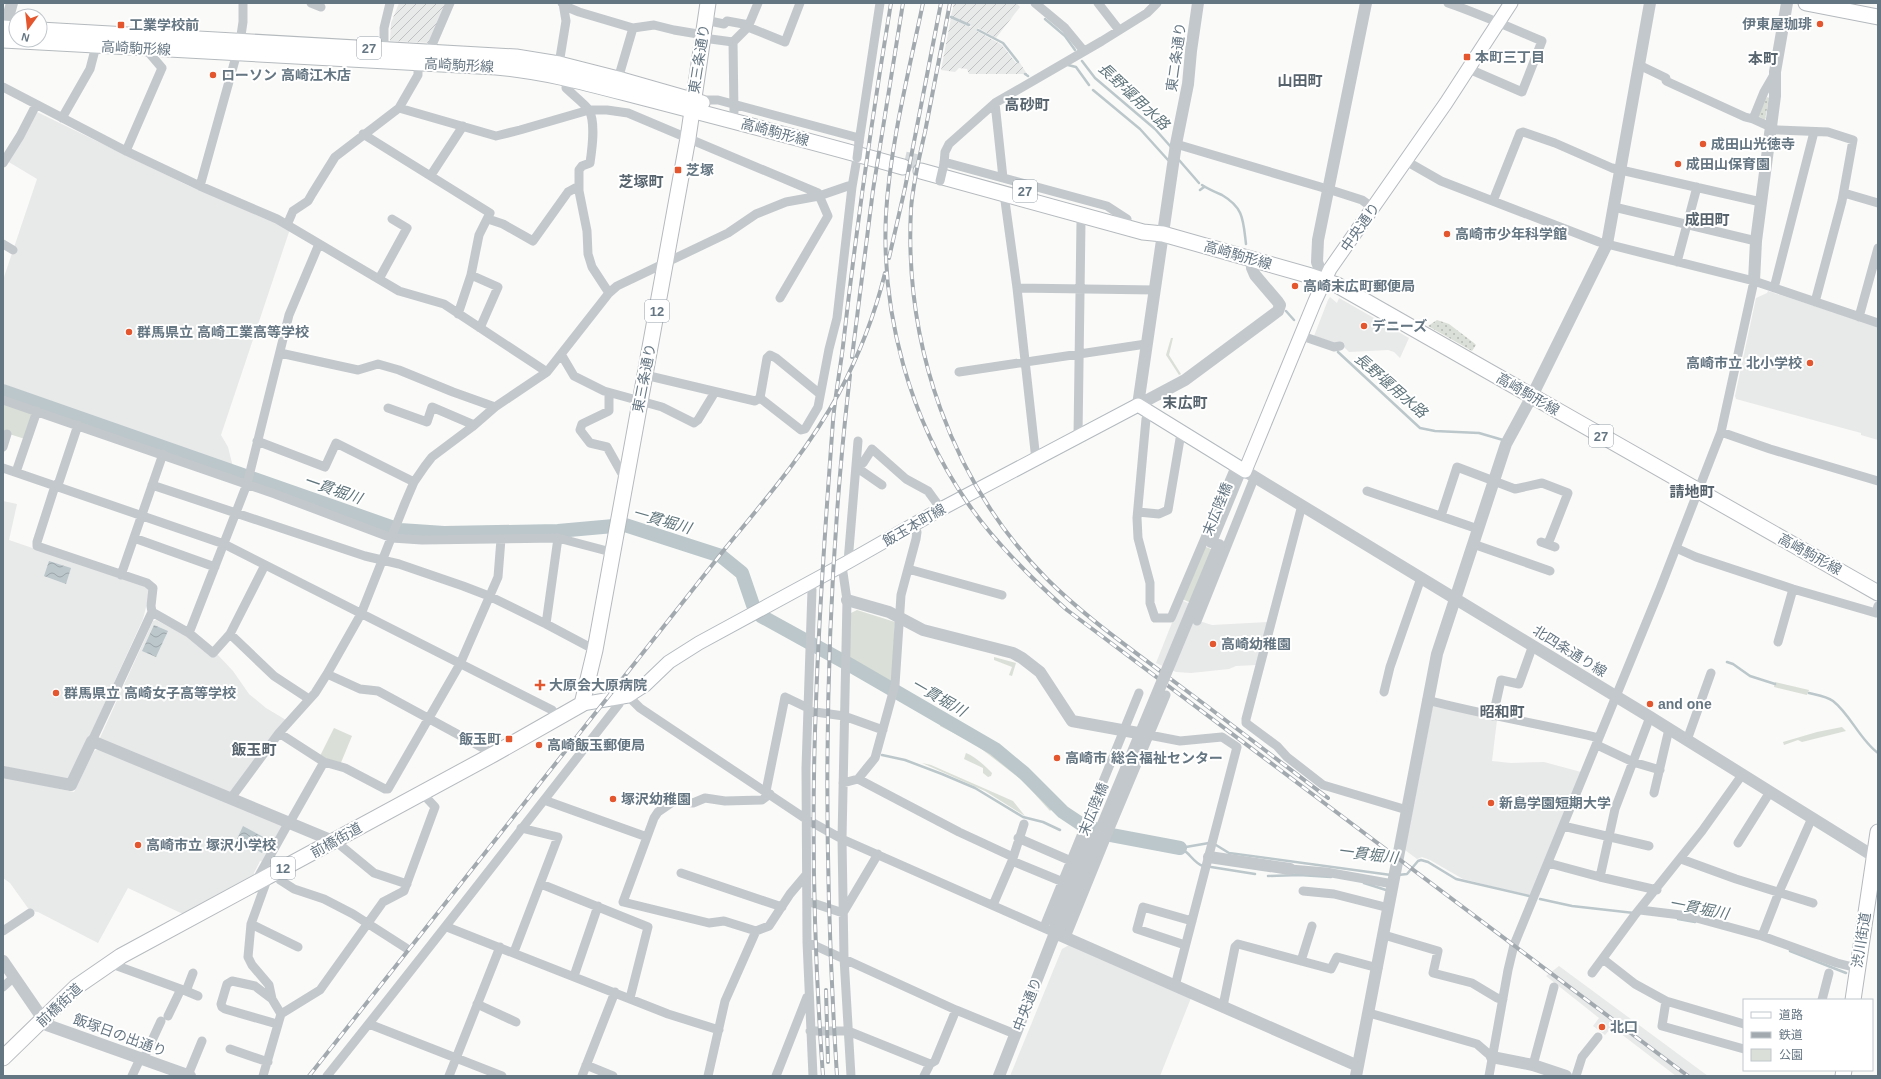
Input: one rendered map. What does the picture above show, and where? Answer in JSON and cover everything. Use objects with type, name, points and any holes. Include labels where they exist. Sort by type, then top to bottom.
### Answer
[{"type":"main road","name":"東三条通り","points":[[582,704],[595,650],[611,552],[688,138],[708,3]]},
{"type":"main road","name":"中央通り","points":[[1245,471],[1324,280],[1469,69],[1512,3]]},
{"type":"main road","points":[[1806,3],[1840,6],[1878,17]]},
{"type":"main road","name":"高崎駒形線","points":[[48,31],[238,48],[517,69],[733,112],[904,163]]},
{"type":"main road","name":"高崎駒形線","points":[[6,32],[96,46],[145,48],[384,49],[496,55],[559,64],[618,79],[692,105]]},
{"type":"main road","name":"高崎駒形線","points":[[922,167],[1144,232],[1163,234],[1324,280],[1532,396],[1878,593]]},
{"type":"main road","points":[[1138,405],[1245,471]]},
{"type":"main road","name":"飯玉本町線","points":[[582,704],[625,697],[645,685],[677,656],[845,564],[941,509],[1138,405]]},
{"type":"main road","name":"前橋街道","points":[[3,1058],[76,987],[109,964],[494,754],[582,704]]},
{"type":"main road","name":"渋川街道","points":[[1853,999],[1876,857],[1878,832]]},
{"type":"street","points":[[6,32],[12,3]]},
{"type":"street","points":[[200,186],[238,48],[244,22],[243,3]]},
{"type":"street","points":[[311,3],[321,7]]},
{"type":"street","points":[[384,49],[384,28],[390,3]]},
{"type":"street","points":[[429,52],[450,3]]},
{"type":"street","points":[[563,3],[567,7],[579,12],[633,28],[654,25],[704,31],[733,42]]},
{"type":"street","points":[[559,64],[566,21],[563,3]]},
{"type":"street","points":[[758,3],[748,26],[733,42],[733,112],[736,127],[857,160]]},
{"type":"street","points":[[704,31],[724,24],[727,21],[748,26],[785,42],[800,3]]},
{"type":"street","points":[[760,398],[801,430],[805,429],[818,407],[837,318],[852,187],[880,3]]},
{"type":"street","points":[[1035,3],[1045,6],[1084,51]]},
{"type":"street","points":[[1098,3],[1119,30]]},
{"type":"street","name":"東二条通り","points":[[1138,405],[1176,144],[1188,84],[1198,3]]},
{"type":"street","points":[[1324,280],[1317,262],[1318,240],[1366,3]]},
{"type":"street","points":[[1448,3],[1482,14],[1542,41],[1522,92],[1469,69]]},
{"type":"street","points":[[327,1076],[447,927],[521,828],[625,697],[806,819],[842,840],[878,854],[1223,1006],[1357,1071],[1378,968],[1427,700],[1437,654],[1506,444],[1532,396],[1607,244],[1650,3]]},
{"type":"street","points":[[1489,1076],[1502,999],[1514,945],[1616,698],[1721,432],[1754,281],[1756,241],[1775,96],[1776,72],[1788,3]]},
{"type":"street","points":[[1127,227],[1081,222],[942,184],[940,181],[949,144],[995,103],[1147,13],[1155,4]]},
{"type":"street","points":[[618,79],[633,28]]},
{"type":"street","points":[[62,118],[90,69],[96,46]]},
{"type":"street","points":[[126,151],[162,68],[145,48]]},
{"type":"street","points":[[287,225],[293,211],[308,201],[335,157],[363,134],[399,108],[418,75],[418,62]]},
{"type":"street","points":[[1639,65],[1666,78],[1666,81],[1777,130],[1828,132],[1853,140],[1844,193],[1815,302]]},
{"type":"street","points":[[1753,119],[1764,92],[1776,72]]},
{"type":"street","points":[[567,78],[566,88],[589,110],[593,135],[592,151],[590,163],[582,166],[579,170],[579,186],[587,231],[588,254],[592,267],[609,293]]},
{"type":"street","points":[[3,87],[126,151],[287,225],[399,291],[444,304],[547,372]]},
{"type":"street","points":[[995,103],[1003,178]]},
{"type":"street","points":[[3,163],[20,136],[36,105]]},
{"type":"street","points":[[399,108],[496,136],[589,110],[607,110],[628,113],[818,193],[828,216],[780,298]]},
{"type":"street","points":[[733,112],[859,140]]},
{"type":"street","points":[[431,175],[462,126]]},
{"type":"street","points":[[1493,201],[1520,133],[1524,132],[1620,170],[1762,202]]},
{"type":"street","points":[[1774,288],[1814,132]]},
{"type":"street","points":[[363,134],[490,213],[479,235],[471,275],[458,314]]},
{"type":"street","points":[[1176,144],[1362,200],[1373,208]]},
{"type":"street","points":[[1406,161],[1429,175],[1607,244],[1754,281],[1878,323]]},
{"type":"street","points":[[944,163],[1107,206],[1127,227]]},
{"type":"street","points":[[488,219],[503,224],[533,241],[568,192],[579,186]]},
{"type":"street","points":[[231,798],[279,733],[309,699],[327,674],[361,614],[414,482],[432,457],[474,425],[494,406],[547,372],[609,293],[617,286],[728,233],[746,220],[761,212],[786,202],[819,196],[848,186],[852,187]]},
{"type":"street","points":[[1677,262],[1697,187]]},
{"type":"street","points":[[1844,193],[1878,203]]},
{"type":"street","points":[[1005,201],[1017,288],[1036,460]]},
{"type":"street","points":[[1614,207],[1756,241]]},
{"type":"street","points":[[379,279],[407,228],[392,218]]},
{"type":"street","points":[[1078,436],[1081,222]]},
{"type":"street","points":[[3,244],[13,250]]},
{"type":"street","points":[[189,633],[236,514],[247,479],[292,307],[319,244]]},
{"type":"street","points":[[1859,317],[1878,248]]},
{"type":"street","points":[[1138,405],[1185,380],[1278,311],[1280,305],[1253,271],[1252,259]]},
{"type":"street","points":[[471,275],[498,287],[480,328]]},
{"type":"street","points":[[1017,288],[1154,290]]},
{"type":"street","points":[[1302,336],[1334,347],[1340,346]]},
{"type":"street","points":[[959,372],[1146,344]]},
{"type":"street","points":[[280,353],[358,370],[378,364],[399,370],[453,392],[494,406]]},
{"type":"street","points":[[561,354],[574,376],[609,393],[662,407],[694,423],[698,420],[715,392]]},
{"type":"street","points":[[645,375],[755,402],[760,398],[767,358],[770,356],[776,358],[820,394]]},
{"type":"street","points":[[609,393],[609,411],[582,424],[580,430],[590,443],[607,447],[625,479]]},
{"type":"street","points":[[3,400],[163,454],[247,479],[363,526],[392,536],[422,540],[558,538],[611,552]]},
{"type":"street","points":[[388,408],[427,422],[432,407],[474,425]]},
{"type":"street","points":[[16,472],[37,411]]},
{"type":"street","points":[[1150,412],[1146,419],[1138,512],[1138,538],[1150,583],[1150,603],[1155,618],[1171,618],[1214,546],[1245,471]]},
{"type":"street","points":[[3,772],[71,785],[152,612],[152,586],[37,546],[55,486],[59,482],[78,425]]},
{"type":"street","points":[[1721,432],[1770,449],[1878,481]]},
{"type":"street","points":[[1138,512],[1159,514],[1168,510],[1180,439],[1183,433]]},
{"type":"street","points":[[3,447],[7,434]]},
{"type":"street","points":[[257,441],[324,467],[336,442],[414,482]]},
{"type":"street","points":[[851,1076],[844,958],[842,840],[847,600],[845,564],[858,441]]},
{"type":"street","points":[[856,465],[863,463],[872,449],[906,479],[928,491],[941,509]]},
{"type":"street","points":[[121,575],[163,454]]},
{"type":"street","points":[[856,465],[882,486]]},
{"type":"street","points":[[1441,516],[1457,467],[1515,489],[1541,486],[1568,493],[1560,523],[1548,545]]},
{"type":"street","points":[[3,468],[224,544],[552,710],[558,718]]},
{"type":"street","name":"北四条通り線","points":[[1245,471],[1455,598],[1616,698],[1650,717],[1876,857]]},
{"type":"street","name":"末広陸橋","points":[[1061,935],[1065,918],[1095,834],[1214,546],[1246,479],[1245,471]]},
{"type":"street","points":[[152,485],[236,514],[399,564],[489,596],[595,650]]},
{"type":"street","points":[[1367,491],[1478,529]]},
{"type":"street","points":[[1302,505],[1246,723],[1277,746],[1287,757],[1323,785],[1407,810]]},
{"type":"street","points":[[843,783],[858,779],[875,758],[894,690],[898,616],[901,595],[917,532],[913,526]]},
{"type":"street","points":[[134,538],[216,567]]},
{"type":"street","points":[[546,624],[558,538]]},
{"type":"street","points":[[279,733],[324,762],[344,768],[385,789],[388,788],[429,720],[460,664],[498,577],[501,539]]},
{"type":"street","points":[[1473,544],[1550,571]]},
{"type":"street","points":[[1197,621],[1214,546]]},
{"type":"street","points":[[1676,548],[1696,557],[1793,589],[1876,613],[1878,606]]},
{"type":"street","points":[[152,612],[189,633],[213,653],[230,634],[265,565]]},
{"type":"street","points":[[908,569],[1002,595]]},
{"type":"street","points":[[1384,692],[1390,667],[1421,578]]},
{"type":"street","points":[[810,582],[812,590],[809,651],[806,875],[808,993],[813,1076]]},
{"type":"street","points":[[1778,642],[1793,589]]},
{"type":"street","points":[[847,600],[898,616],[906,622],[923,630],[1013,654],[1022,658],[1040,672],[1072,721],[1123,732],[1180,741],[1222,737],[1238,747],[1175,986]]},
{"type":"street","points":[[230,634],[274,676],[309,699]]},
{"type":"street","points":[[1493,716],[1501,680],[1518,684],[1533,646]]},
{"type":"street","points":[[1687,740],[1711,673]]},
{"type":"street","points":[[327,674],[360,689],[378,691],[494,754]]},
{"type":"street","points":[[1095,834],[1123,732],[1139,694]]},
{"type":"street","points":[[1044,927],[1071,861],[1095,834],[1149,735],[1166,695]]},
{"type":"street","points":[[618,915],[647,837],[658,812],[674,801],[693,803],[705,798],[725,801],[762,800],[768,793],[785,697],[808,710],[844,716],[883,730]]},
{"type":"street","points":[[1427,700],[1493,716],[1554,727],[1598,742],[1633,762],[1660,770]]},
{"type":"street","points":[[1600,877],[1615,809],[1650,717]]},
{"type":"street","points":[[1654,793],[1669,729]]},
{"type":"street","points":[[92,741],[333,841],[374,873],[407,884]]},
{"type":"street","points":[[254,884],[324,762]]},
{"type":"street","points":[[1592,974],[1637,913],[1681,859],[1742,775]]},
{"type":"street","points":[[858,779],[1012,859],[1063,882]]},
{"type":"street","points":[[263,1076],[281,1014],[320,990],[383,902],[404,891],[435,807],[422,792]]},
{"type":"street","points":[[1738,843],[1770,792]]},
{"type":"street","points":[[544,800],[647,837]]},
{"type":"street","points":[[1762,936],[1779,892],[1812,818]]},
{"type":"street","points":[[992,905],[1012,859],[1024,824]]},
{"type":"street","points":[[1563,826],[1650,846]]},
{"type":"street","points":[[514,952],[558,837],[521,828]]},
{"type":"street","points":[[1018,838],[1071,861]]},
{"type":"street","points":[[843,913],[878,854]]},
{"type":"street","points":[[1208,857],[1290,869],[1394,878]]},
{"type":"street","points":[[1681,859],[1813,904]]},
{"type":"street","points":[[1548,863],[1657,890]]},
{"type":"street","points":[[681,874],[782,907]]},
{"type":"street","points":[[281,1014],[272,999],[269,985],[249,960],[248,953],[251,924],[271,875],[294,890],[324,899],[369,923],[406,948]]},
{"type":"street","points":[[623,902],[709,923],[724,920],[756,931],[769,926],[806,875]]},
{"type":"street","points":[[541,884],[648,927],[630,998]]},
{"type":"street","points":[[1303,891],[1334,894],[1389,908]]},
{"type":"street","points":[[807,901],[843,913]]},
{"type":"street","points":[[574,976],[598,906]]},
{"type":"street","points":[[1185,945],[1137,929],[1143,908],[1192,921]]},
{"type":"street","points":[[3,931],[30,913]]},
{"type":"street","points":[[1637,913],[1690,916],[1762,936],[1837,963],[1857,968]]},
{"type":"street","points":[[251,924],[298,947]]},
{"type":"street","points":[[1301,961],[1312,926]]},
{"type":"street","points":[[447,927],[514,952],[668,1014],[719,1030]]},
{"type":"street","points":[[708,1076],[725,1001],[756,931]]},
{"type":"street","name":"中央通り","points":[[999,1076],[1015,1034],[1061,935]]},
{"type":"street","points":[[1384,935],[1438,951],[1433,972],[1472,983],[1502,999]]},
{"type":"street","points":[[807,942],[956,1010],[1015,1034]]},
{"type":"street","points":[[1223,1006],[1235,948],[1238,944],[1331,969],[1337,957],[1378,968]]},
{"type":"street","points":[[449,1076],[500,947]]},
{"type":"street","points":[[1603,959],[1635,984],[1666,1001],[1743,1024]]},
{"type":"street","points":[[3,961],[43,1019]]},
{"type":"street","points":[[109,964],[198,996]]},
{"type":"street","points":[[132,1076],[164,1019],[184,990],[193,973]]},
{"type":"street","points":[[1822,999],[1829,973]]},
{"type":"street","points":[[3,987],[14,977]]},
{"type":"street","points":[[272,999],[255,986],[232,982],[227,984],[221,1004],[225,1009],[277,1024]]},
{"type":"street","points":[[1532,1065],[1554,987]]},
{"type":"street","points":[[582,1076],[615,992]]},
{"type":"street","points":[[776,1076],[808,993]]},
{"type":"street","points":[[1666,1001],[1662,1026],[1743,1049]]},
{"type":"street","points":[[478,1004],[516,1022]]},
{"type":"street","points":[[924,1076],[930,1064],[935,1061],[956,1010]]},
{"type":"street","points":[[1369,1013],[1478,1044],[1492,1057],[1532,1065],[1566,1076]]},
{"type":"street","name":"飯塚日の出通り","points":[[43,1019],[47,1025],[189,1076]]},
{"type":"street","points":[[369,1024],[502,1076]]},
{"type":"street","points":[[810,1031],[848,1031],[930,1064]]},
{"type":"street","points":[[1576,1076],[1582,1057],[1598,1037]]},
{"type":"street","points":[[189,1076],[202,1041]]},
{"type":"street","points":[[230,1049],[268,1062]]},
{"type":"street","points":[[586,1065],[613,1076]]},
{"type":"shaded area","points":[[399,3],[449,3],[431,43],[390,41],[391,23]]},
{"type":"shaded area","points":[[954,3],[1016,3],[1020,7],[996,38],[978,28],[977,31],[1002,45],[1016,63],[1020,63],[1027,74],[969,74],[967,69],[959,68],[955,72],[941,70],[951,18],[970,27],[971,26],[951,16]]},
{"type":"shaded area","name":"群馬県立 高崎工業高等学校","points":[[35,111],[189,186],[275,221],[290,229],[221,435],[228,447],[233,467],[3,384],[3,280],[37,179],[7,161]]},
{"type":"shaded area","name":"高崎市立 北小学校","points":[[1768,291],[1876,326],[1878,329],[1878,440],[1861,435],[1861,433],[1736,399],[1735,396],[1756,298],[1767,293]]},
{"type":"shaded area","points":[[1330,297],[1337,303],[1339,298],[1409,338],[1400,358],[1394,352],[1388,350],[1349,352],[1342,345],[1314,336]]},
{"type":"shaded area","name":"群馬県立 高崎女子高等学校","points":[[3,501],[17,504],[9,540],[146,587],[150,591],[143,619],[71,777],[68,779],[3,766]]},
{"type":"shaded area","name":"高崎幼稚園","points":[[1181,600],[1200,608],[1196,620],[1212,625],[1268,622],[1256,665],[1236,666],[1229,669],[1191,673],[1176,672],[1156,663]]},
{"type":"shaded area","points":[[156,620],[194,640],[213,658],[217,654],[233,671],[249,694],[266,708],[286,720],[232,791],[228,793],[99,740],[153,621]]},
{"type":"shaded area","name":"新島学園短期大学","points":[[1433,705],[1497,720],[1492,761],[1511,763],[1544,762],[1581,772],[1531,896],[1463,879],[1430,860],[1422,857],[1417,859],[1405,850]]},
{"type":"shaded area","name":"高崎市立 塚沢小学校","points":[[98,749],[283,825],[264,862],[260,861],[254,873],[257,877],[185,915],[128,888],[98,943],[38,912],[30,911],[10,883],[3,878],[3,777],[74,792],[94,751]]},
{"type":"shaded area","points":[[1069,945],[1191,998],[1160,1076],[1010,1076],[1062,949]]},
{"type":"shaded area","points":[[1559,966],[1708,1076],[1676,1076],[1612,1027],[1605,1035],[1593,1026],[1599,1018],[1546,976]]},
{"type":"green space","points":[[1767,97],[1769,98],[1765,120],[1758,116]]},
{"type":"green space","points":[[1437,320],[1449,324],[1474,343],[1476,345],[1472,351],[1428,326]]},
{"type":"green space","points":[[1171,338],[1173,338],[1169,355],[1181,374],[1179,375],[1166,355]]},
{"type":"green space","points":[[3,401],[34,412],[25,439],[3,432]]},
{"type":"green space","points":[[1204,546],[1220,553],[1198,606],[1182,599]]},
{"type":"green space","points":[[857,610],[895,622],[892,680],[890,682],[849,659],[851,613]]},
{"type":"green space","points":[[994,657],[1016,663],[1012,676],[1009,675],[1012,667],[994,660]]},
{"type":"green space","points":[[1775,682],[1809,690],[1807,695],[1774,687]]},
{"type":"green space","points":[[941,719],[993,751],[1029,783],[1052,809],[1050,811],[1023,781],[975,744],[940,726]]},
{"type":"green space","points":[[1842,727],[1846,731],[1802,742],[1798,740],[1784,745],[1783,742],[1817,732]]},
{"type":"green space","points":[[334,728],[352,736],[340,765],[320,756]]},
{"type":"green space","points":[[966,753],[992,773],[991,776],[988,777],[983,773],[983,768],[964,759]]},
{"type":"green space","points":[[922,763],[931,765],[1013,801],[1025,816],[985,791]]},
{"type":"water","points":[[49,561],[71,568],[66,584],[44,576]]},
{"type":"water","points":[[154,625],[168,631],[156,657],[142,651]]},
{"type":"water","points":[[243,826],[269,840],[262,853],[237,839]]},
{"type":"waterway","points":[[951,17],[969,25]]},
{"type":"waterway","name":"長野堰用水路","points":[[1045,19],[1065,36],[1075,50]]},
{"type":"waterway","points":[[978,30],[1003,43],[1018,62]]},
{"type":"waterway","name":"長野堰用水路","points":[[1082,61],[1095,78],[1155,129],[1171,147]]},
{"type":"waterway","points":[[1068,65],[1076,67],[1089,85]]},
{"type":"waterway","points":[[1093,90],[1140,129],[1168,160]]},
{"type":"waterway","name":"長野堰用水路","points":[[1179,160],[1199,183]]},
{"type":"waterway","name":"長野堰用水路","points":[[1202,185],[1222,195],[1235,205],[1243,221],[1246,244]]},
{"type":"waterway","name":"長野堰用水路","points":[[1200,190],[1204,187]]},
{"type":"waterway","name":"長野堰用水路","points":[[1286,311],[1294,320]]},
{"type":"waterway","name":"長野堰用水路","points":[[1338,352],[1420,428],[1435,431],[1479,433],[1503,440]]},
{"type":"waterway","name":"一貫堀川","points":[[3,391],[400,530],[444,533],[558,531],[625,525],[721,556],[742,573],[753,605],[761,616],[850,665],[995,749],[1024,773],[1063,812],[1081,824],[1111,835],[1180,848]]},
{"type":"waterway","name":"長野堰用水路","points":[[1727,662],[1733,664],[1750,676],[1775,684]]},
{"type":"waterway","name":"長野堰用水路","points":[[1809,693],[1830,699],[1839,706],[1866,741],[1878,753]]},
{"type":"waterway","points":[[882,755],[905,760],[942,774],[975,788],[1023,817],[1043,822],[1060,830]]},
{"type":"waterway","name":"一貫堀川","points":[[1180,848],[1209,843]]},
{"type":"waterway","name":"一貫堀川","points":[[1216,845],[1229,853],[1391,875]]},
{"type":"waterway","points":[[1180,848],[1203,866]]},
{"type":"waterway","name":"一貫堀川","points":[[1398,875],[1407,874],[1418,861],[1421,860],[1428,862],[1456,879],[1529,896]]},
{"type":"waterway","points":[[1211,867],[1255,874]]},
{"type":"waterway","points":[[1268,876],[1299,875],[1331,877]]},
{"type":"waterway","points":[[1364,883],[1386,890]]},
{"type":"waterway","name":"一貫堀川","points":[[1540,899],[1572,906],[1634,913]]},
{"type":"waterway","name":"一貫堀川","points":[[1678,919],[1695,922]]},
{"type":"waterway","name":"一貫堀川","points":[[1790,951],[1846,973]]},
{"type":"tunnel","points":[[905,159],[923,163]]},
{"type":"railway","points":[[823,1076],[817,983],[814,890],[814,750],[823,562],[835,402],[865,174],[891,3]]},
{"type":"railway","points":[[852,357],[873,190],[903,3]]},
{"type":"railway","points":[[923,3],[901,108],[888,188],[886,252],[889,290],[894,327],[903,365],[915,401],[947,470],[967,502],[1001,545],[1067,610],[1688,1076]]},
{"type":"railway","points":[[889,258],[905,188],[941,3]]},
{"type":"railway","points":[[950,3],[925,132],[916,170],[911,209],[911,260],[916,311],[926,360],[940,409],[960,455],[984,499],[1013,541],[1061,593],[1106,630],[1328,798]]},
{"type":"railway","points":[[309,1076],[800,455],[827,414],[853,364],[866,334],[885,273]]},
{"type":"railway","points":[[837,1076],[829,901],[827,813],[828,725],[834,550],[850,375]]},
{"type":"railway","points":[[826,990],[828,1062]]},
{"type":"place","name":"伊東屋珈琲","points":[[1820,24]]},
{"type":"place","name":"工業学校前","points":[[121,25]]},
{"type":"place","name":"本町三丁目","points":[[1467,57]]},
{"type":"place","name":"ローソン 高崎江木店","points":[[213,75]]},
{"type":"place","name":"成田山光徳寺","points":[[1703,144]]},
{"type":"place","name":"成田山保育園","points":[[1678,164]]},
{"type":"place","name":"芝塚","points":[[678,170]]},
{"type":"place","name":"高崎市少年科学館","points":[[1447,234]]},
{"type":"place","name":"高崎末広町郵便局","points":[[1295,286]]},
{"type":"place","name":"デニーズ","points":[[1364,326]]},
{"type":"place","name":"群馬県立 高崎工業高等学校","points":[[129,332]]},
{"type":"place","name":"高崎市立 北小学校","points":[[1810,363]]},
{"type":"place","name":"高崎幼稚園","points":[[1213,644]]},
{"type":"place","name":"大原会大原病院","points":[[540,685]]},
{"type":"place","name":"群馬県立 高崎女子高等学校","points":[[56,693]]},
{"type":"place","name":"and one","points":[[1650,704]]},
{"type":"place","name":"飯玉町","points":[[509,739]]},
{"type":"place","name":"高崎飯玉郵便局","points":[[539,745]]},
{"type":"place","name":"高崎市 総合福祉センター","points":[[1057,758]]},
{"type":"place","name":"塚沢幼稚園","points":[[613,799]]},
{"type":"place","name":"新島学園短期大学","points":[[1491,803]]},
{"type":"place","name":"高崎市立 塚沢小学校","points":[[138,845]]},
{"type":"place","name":"北口","points":[[1602,1027]]},
{"type":"district","name":"本町","points":[[1763,58]]},
{"type":"district","name":"山田町","points":[[1300,80]]},
{"type":"district","name":"高砂町","points":[[1027,104]]},
{"type":"district","name":"芝塚町","points":[[641,181]]},
{"type":"district","name":"成田町","points":[[1707,219]]},
{"type":"district","name":"末広町","points":[[1185,402]]},
{"type":"district","name":"請地町","points":[[1692,491]]},
{"type":"district","name":"昭和町","points":[[1502,711]]},
{"type":"district","name":"飯玉町","points":[[254,749]]}]
